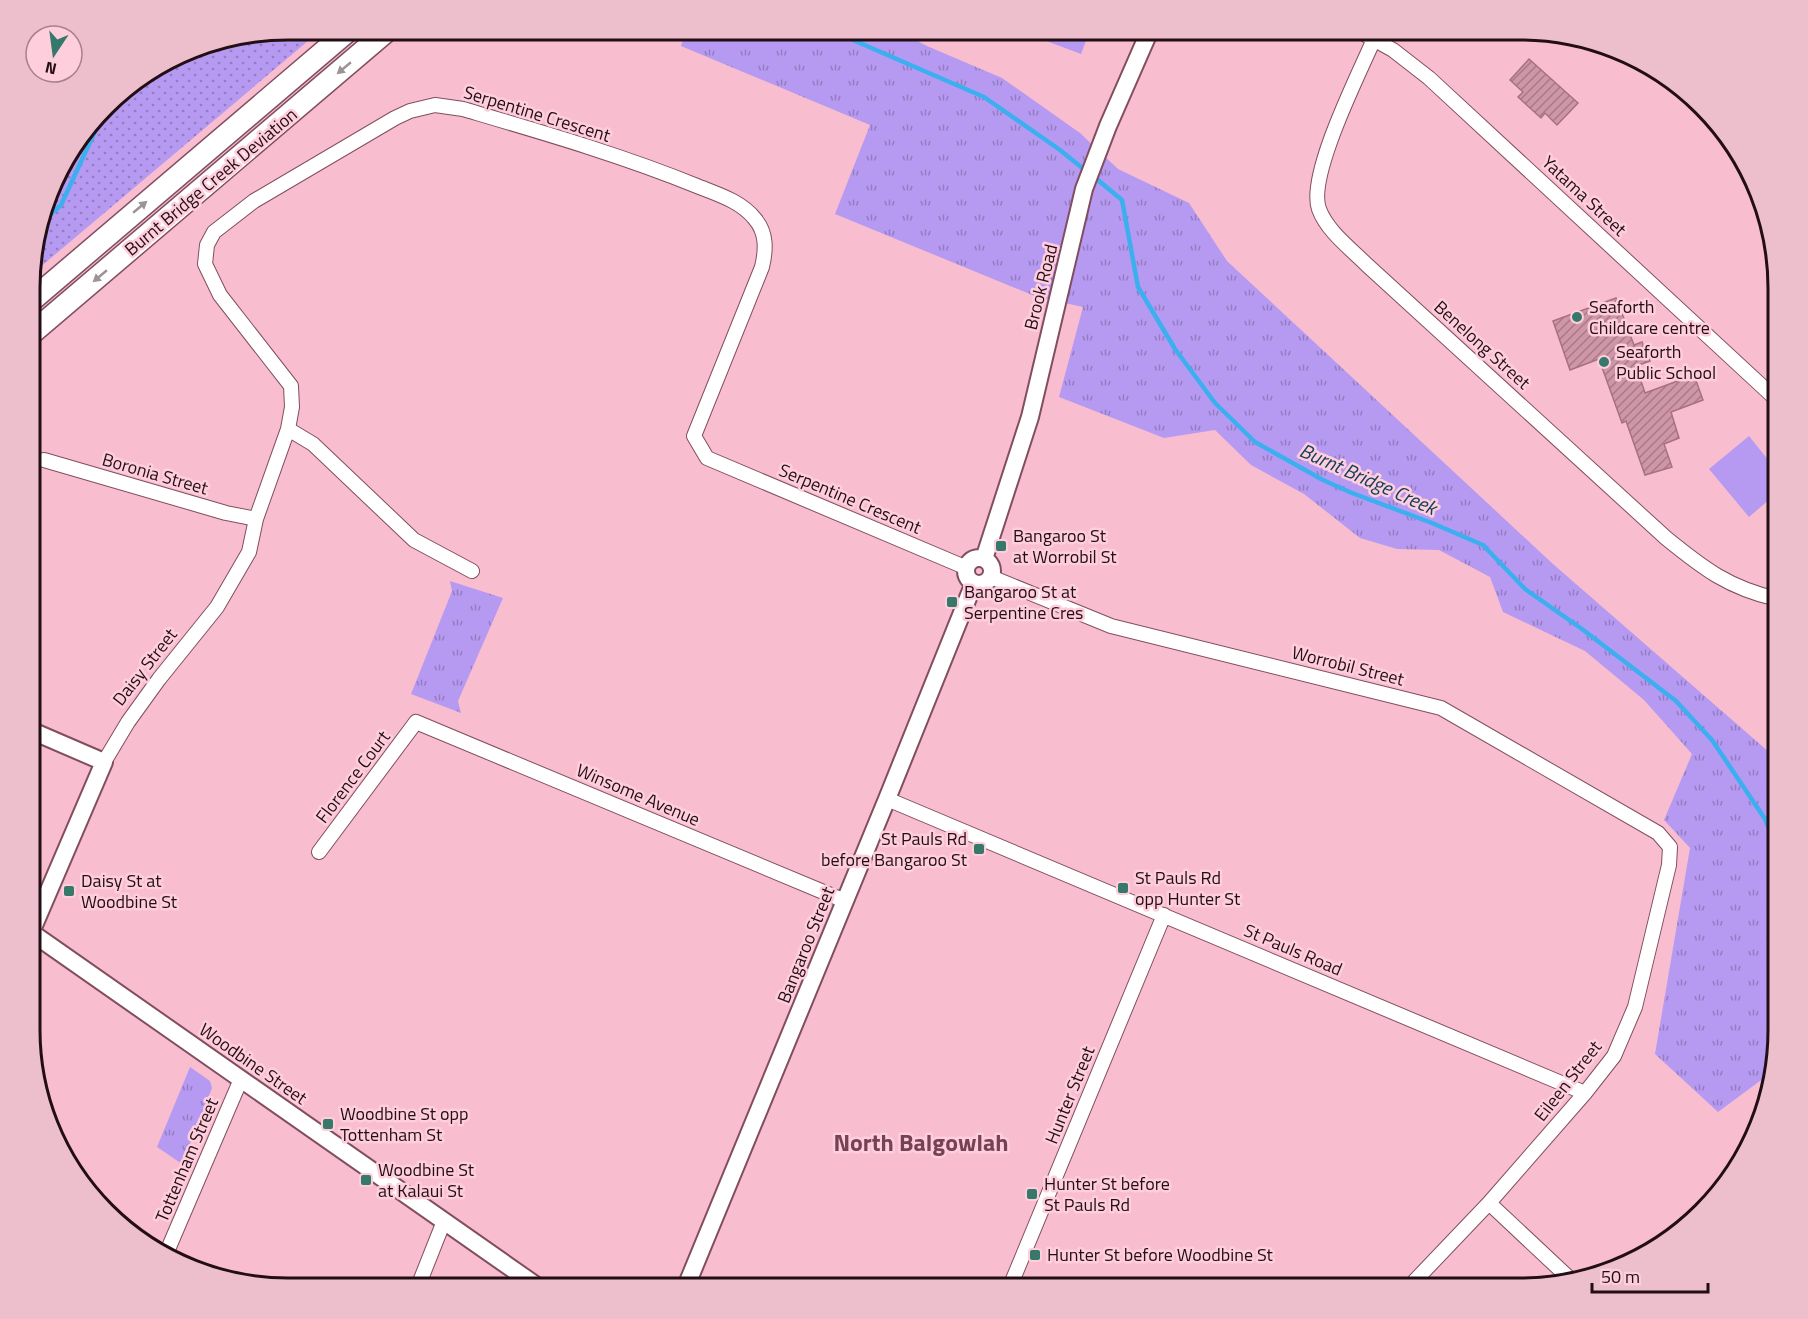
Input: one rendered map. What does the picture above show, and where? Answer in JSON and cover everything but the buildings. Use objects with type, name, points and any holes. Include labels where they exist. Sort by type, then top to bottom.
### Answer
[{"type":"highway","name":"Burnt Bridge Creek Deviation","points":[[40,293],[337,41]]},
{"type":"highway","name":"Burnt Bridge Creek Deviation","points":[[40,326],[375,41]]},
{"type":"street","name":"Brook Road","points":[[984,559],[1030,417],[1084,189],[1145,41]]},
{"type":"street","name":"Benelong Street","points":[[1373,41],[1320,170],[1316,196],[1324,219],[1374,271],[1699,566],[1735,585],[1768,595]]},
{"type":"street","name":"Yatama Street","points":[[1377,41],[1429,78],[1768,391]]},
{"type":"street","name":"Serpentine Crescent","points":[[288,429],[292,407],[291,386],[220,295],[205,264],[207,245],[214,232],[254,201],[395,118],[423,107],[448,105],[653,168],[733,201],[750,213],[757,221],[764,236],[765,251],[762,267],[694,436],[707,458],[971,575]]},
{"type":"street","points":[[288,429],[313,444],[414,540],[472,571]]},
{"type":"street","name":"Daisy Street","points":[[40,913],[105,762],[128,722],[159,679],[217,607],[249,552],[256,519],[288,429]]},
{"type":"street","name":"Boronia Street","points":[[44,460],[226,513],[256,519]]},
{"type":"street","points":[[984,559],[991,566],[991,577],[982,584],[971,575],[973,560],[984,559]]},
{"type":"street","name":"Bangaroo Street","points":[[690,1278],[888,799],[971,575]]},
{"type":"street","name":"Worrobil Street","points":[[991,577],[1111,626],[1441,708],[1658,833],[1670,847]]},
{"type":"street","name":"Florence Court","points":[[319,852],[416,722]]},
{"type":"street","name":"Winsome Avenue","points":[[416,722],[845,901]]},
{"type":"street","points":[[40,734],[105,762]]},
{"type":"street","name":"St Pauls Road","points":[[888,799],[1585,1093]]},
{"type":"street","name":"Eileen Street","points":[[1417,1278],[1489,1203],[1585,1093],[1614,1056],[1635,1007],[1669,865],[1670,847]]},
{"type":"street","name":"Hunter Street","points":[[1014,1278],[1164,915]]},
{"type":"street","name":"Woodbine Street","points":[[40,938],[524,1278]]},
{"type":"street","name":"Tottenham Street","points":[[169,1248],[241,1079]]},
{"type":"street","points":[[1489,1203],[1565,1274]]},
{"type":"street","points":[[421,1278],[444,1221]]},
{"type":"green space","points":[[272,41],[308,41],[42,266],[49,224],[66,179],[92,137],[125,102],[151,82],[193,59],[240,45]]},
{"type":"green space","points":[[683,41],[918,41],[1002,78],[1080,133],[1118,169],[1189,203],[1227,261],[1553,564],[1768,751],[1768,1031],[1763,1079],[1718,1112],[1655,1054],[1690,848],[1664,820],[1692,754],[1644,700],[1585,651],[1503,612],[1490,577],[1439,550],[1397,549],[1360,538],[1304,494],[1251,465],[1215,430],[1164,438],[1059,397],[1083,307],[1037,297],[835,214],[870,125],[681,46]]},
{"type":"green space","points":[[1046,41],[1086,41],[1081,54]]},
{"type":"green space","points":[[1749,436],[1768,460],[1768,501],[1749,517],[1709,469]]},
{"type":"green space","points":[[450,581],[503,598],[458,701],[461,713],[411,694],[452,591]]},
{"type":"green space","points":[[190,1067],[210,1081],[212,1088],[182,1164],[157,1147]]},
{"type":"waterway","name":"Burnt Bridge Creek","points":[[855,41],[984,97],[1086,171]]},
{"type":"waterway","name":"Burnt Bridge Creek","points":[[53,212],[61,205],[93,136]]},
{"type":"waterway","name":"Burnt Bridge Creek","points":[[1093,176],[1122,200],[1138,287],[1175,349],[1215,403],[1255,442],[1323,480],[1483,545],[1525,589],[1582,629],[1676,701],[1712,740],[1768,827]]},
{"type":"place","name":"Seaforth Childcare centre","points":[[1577,317]]},
{"type":"place","name":"Seaforth Public School","points":[[1604,362]]},
{"type":"place","name":"Bangaroo St at Worrobil St","points":[[1001,546]]},
{"type":"place","name":"Bangaroo St at Serpentine Cres","points":[[952,602]]},
{"type":"place","name":"St Pauls Rd before Bangaroo St","points":[[979,849]]},
{"type":"place","name":"St Pauls Rd opp Hunter St","points":[[1123,888]]},
{"type":"place","name":"Daisy St at Woodbine St","points":[[69,891]]},
{"type":"place","name":"Woodbine St opp Tottenham St","points":[[328,1124]]},
{"type":"place","name":"Woodbine St at Kalaui St","points":[[366,1180]]},
{"type":"place","name":"Hunter St before St Pauls Rd","points":[[1032,1194]]},
{"type":"place","name":"Hunter St before Woodbine St","points":[[1035,1255]]},
{"type":"district","name":"North Balgowlah","points":[[921,1143]]}]
